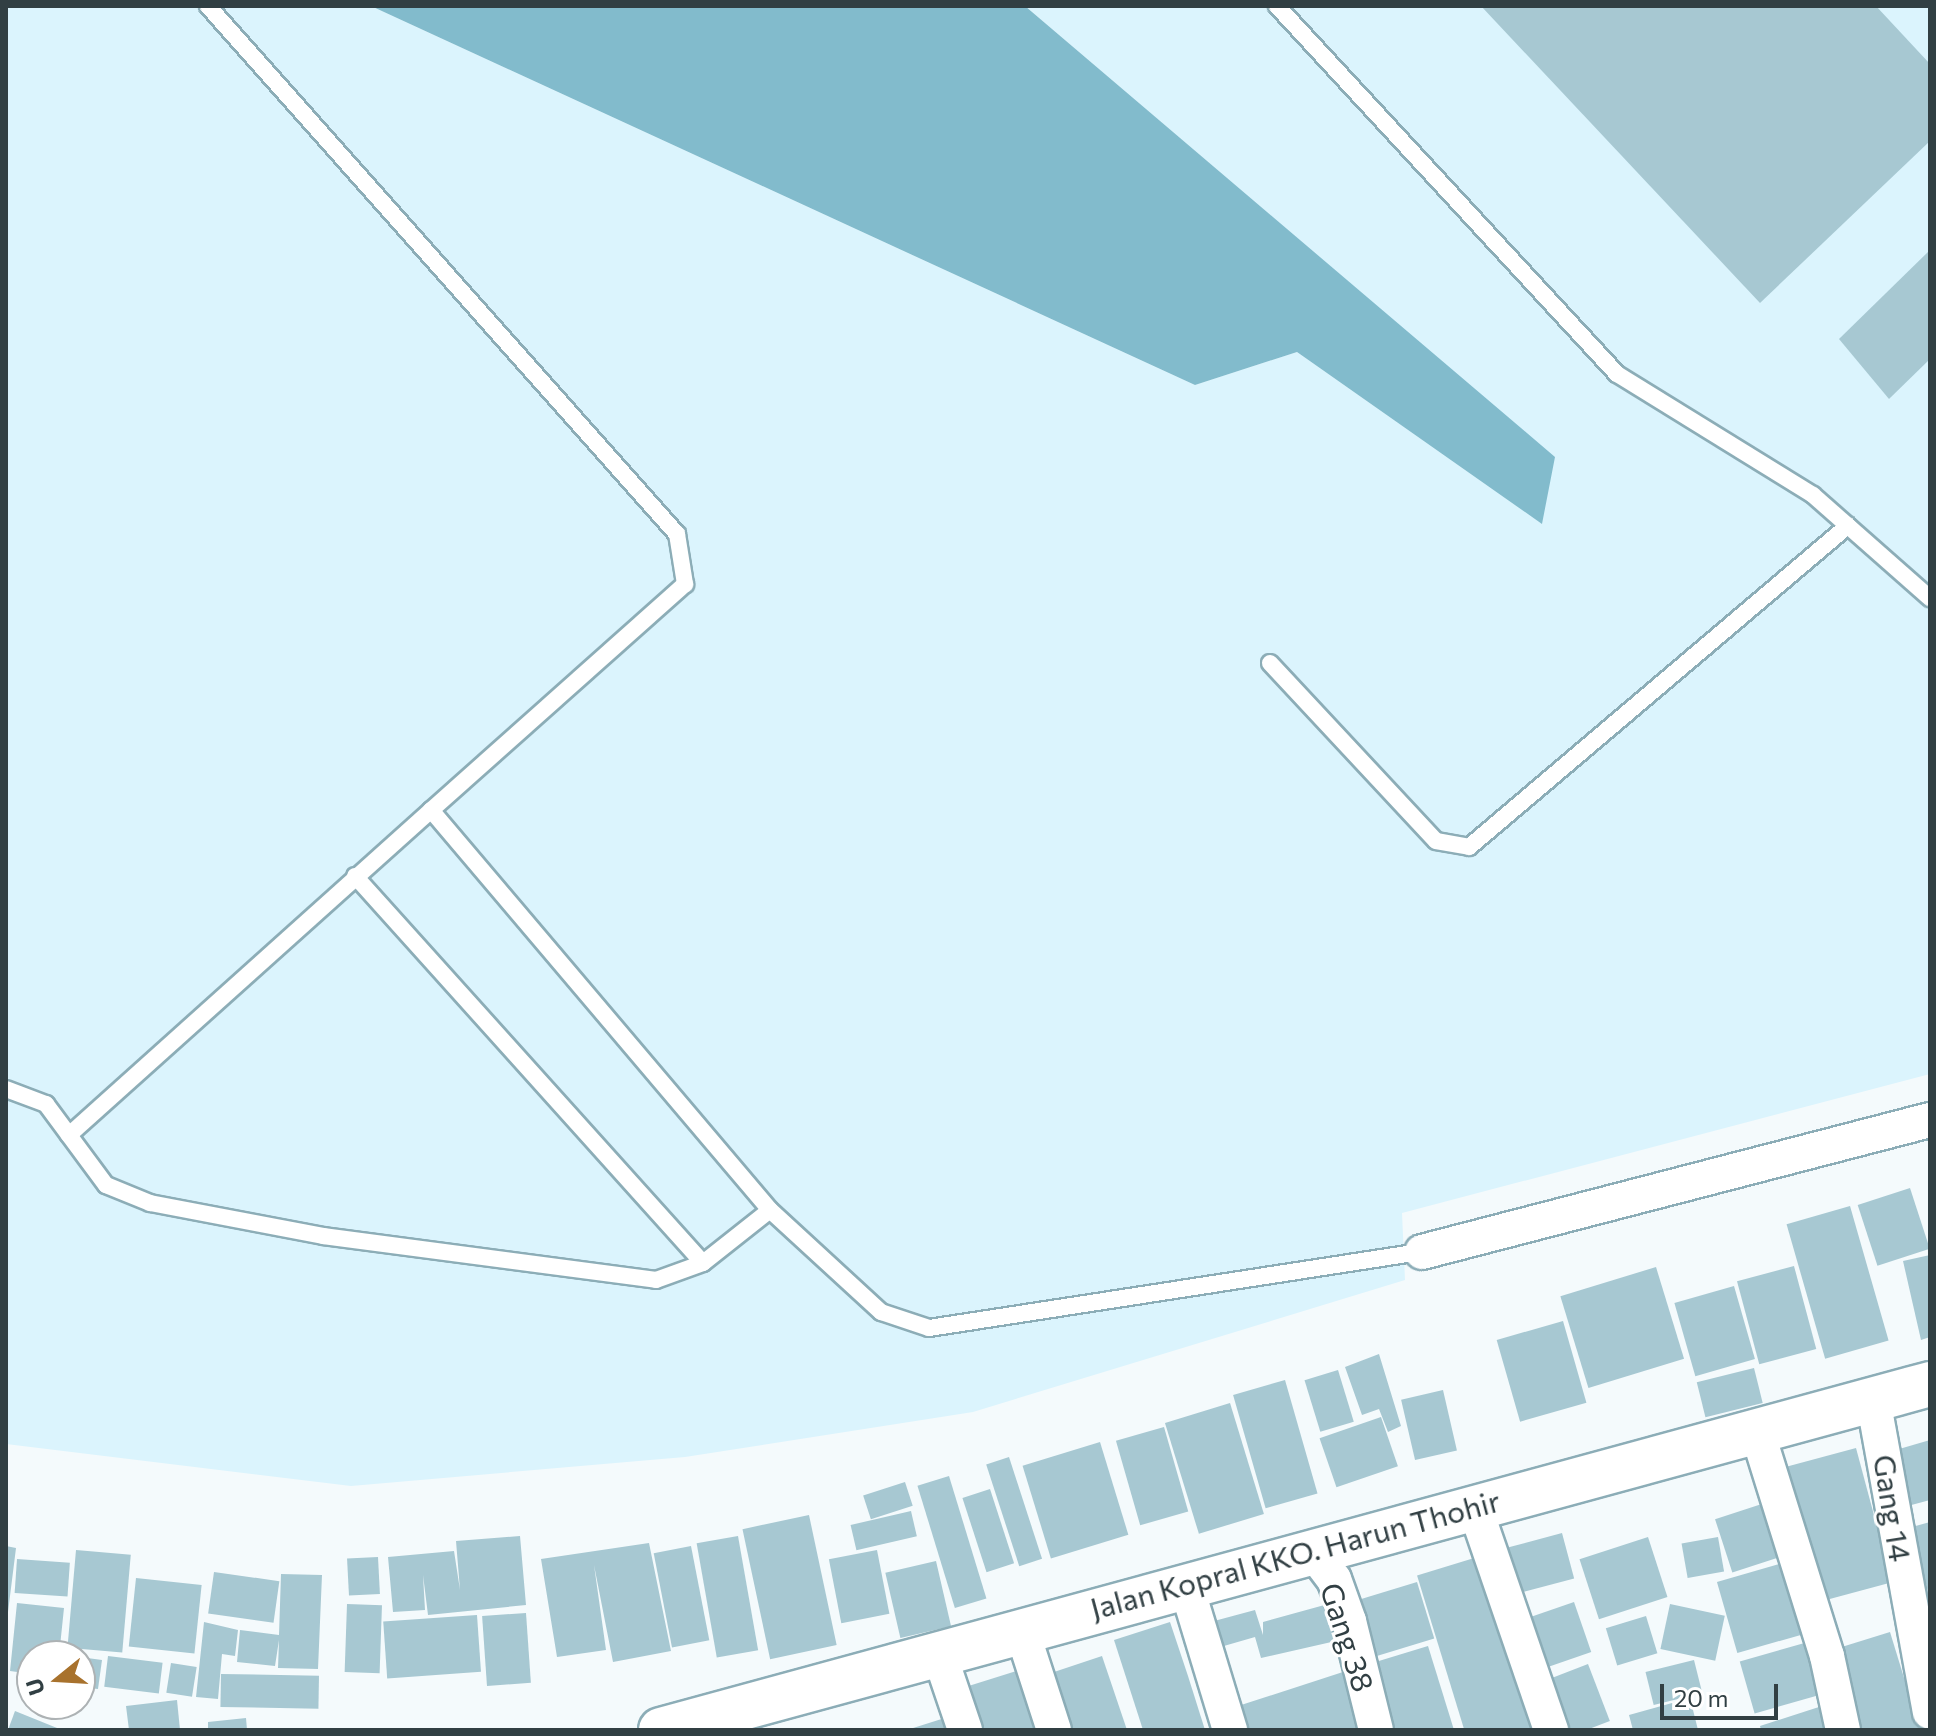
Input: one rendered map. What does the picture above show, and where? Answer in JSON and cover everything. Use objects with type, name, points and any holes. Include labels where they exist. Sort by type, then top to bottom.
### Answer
[{"type":"main road","name":"Jalan Kopral KKO. Harun Thohir","points":[[661,1730],[720,1722],[940,1656],[1021,1628],[1756,1428],[1930,1384]]},
{"type":"street","points":[[1422,1252],[1930,1120]]},
{"type":"street","name":"Gang 14","points":[[1873,1399],[1930,1712]]},
{"type":"street","points":[[1756,1428],[1827,1656],[1843,1730]]},
{"type":"street","points":[[1474,1505],[1551,1730]]},
{"type":"street","name":"Gang 38","points":[[1311,1549],[1334,1579],[1349,1621],[1376,1730]]},
{"type":"street","points":[[1186,1585],[1230,1730]]},
{"type":"street","points":[[1021,1628],[1054,1730]]},
{"type":"street","points":[[940,1656],[965,1730]]},
{"type":"lane","points":[[69,1135],[685,584],[686,560],[677,534],[208,6]]},
{"type":"lane","points":[[1277,6],[1617,374],[1813,495],[1930,598]]},
{"type":"lane","points":[[1270,663],[1436,841],[1469,847],[1848,526]]},
{"type":"lane","points":[[431,810],[770,1210],[881,1312],[929,1328],[1422,1252]]},
{"type":"lane","points":[[355,876],[703,1263]]},
{"type":"lane","points":[[6,1089],[46,1104],[106,1185],[150,1203],[323,1236],[656,1280],[703,1263],[770,1210]]},
{"type":"shaded area","points":[[6,6],[371,6],[1195,385],[1297,352],[1541,523],[1554,457],[1025,6],[1930,6],[1930,1074],[1402,1213],[1405,1280],[973,1412],[685,1457],[351,1486],[6,1444]]},
{"type":"water","points":[[371,6],[1025,6],[1555,457],[1542,524],[1297,352],[1195,385]]},
{"type":"building","points":[[1481,6],[1876,6],[1930,64],[1930,141],[1760,303]]},
{"type":"building","points":[[1930,250],[1930,359],[1889,399],[1839,339]]},
{"type":"building","points":[[1910,1188],[1930,1249],[1877,1266],[1858,1205]]},
{"type":"building","points":[[1850,1206],[1889,1341],[1825,1359],[1787,1224]]},
{"type":"building","points":[[1930,1255],[1930,1337],[1921,1340],[1903,1261]]},
{"type":"building","points":[[1794,1266],[1816,1349],[1759,1364],[1737,1281]]},
{"type":"building","points":[[1656,1267],[1684,1359],[1588,1388],[1560,1296]]},
{"type":"building","points":[[1734,1286],[1755,1359],[1695,1376],[1674,1303]]},
{"type":"building","points":[[1563,1321],[1586,1403],[1520,1422],[1497,1340]]},
{"type":"building","points":[[1379,1354],[1401,1426],[1388,1432],[1379,1409],[1362,1415],[1345,1367]]},
{"type":"building","points":[[1754,1368],[1763,1403],[1705,1417],[1697,1382]]},
{"type":"building","points":[[1338,1370],[1354,1422],[1320,1432],[1305,1380]]},
{"type":"building","points":[[1285,1380],[1318,1493],[1266,1508],[1233,1395]]},
{"type":"building","points":[[1443,1390],[1457,1450],[1415,1460],[1401,1400]]},
{"type":"building","points":[[1230,1403],[1264,1514],[1199,1534],[1165,1423]]},
{"type":"building","points":[[1381,1417],[1398,1466],[1336,1487],[1320,1438]]},
{"type":"building","points":[[1164,1427],[1188,1512],[1140,1525],[1116,1441]]},
{"type":"building","points":[[1930,1440],[1930,1500],[1904,1507],[1889,1452]]},
{"type":"building","points":[[1100,1442],[1128,1535],[1051,1558],[1023,1466]]},
{"type":"building","points":[[1856,1448],[1892,1582],[1820,1602],[1784,1467]]},
{"type":"building","points":[[1009,1457],[1042,1559],[1019,1566],[986,1464]]},
{"type":"building","points":[[949,1476],[986,1598],[955,1608],[917,1486]]},
{"type":"building","points":[[905,1482],[913,1506],[871,1519],[863,1496]]},
{"type":"building","points":[[990,1489],[1014,1563],[987,1572],[962,1498]]},
{"type":"building","points":[[1774,1500],[1791,1553],[1732,1572],[1715,1519]]},
{"type":"building","points":[[911,1511],[917,1536],[856,1550],[851,1525]]},
{"type":"building","points":[[809,1515],[837,1645],[770,1659],[742,1529]]},
{"type":"building","points":[[1930,1522],[1930,1596],[1929,1596],[1912,1527]]},
{"type":"building","points":[[1562,1533],[1574,1578],[1515,1594],[1503,1549]]},
{"type":"building","points":[[520,1536],[526,1605],[428,1615],[423,1575],[425,1610],[393,1612],[388,1557],[454,1551],[460,1590],[456,1541]]},
{"type":"building","points":[[738,1536],[758,1650],[717,1658],[697,1543]]},
{"type":"building","points":[[1648,1537],[1667,1597],[1599,1619],[1580,1559]]},
{"type":"building","points":[[1718,1537],[1724,1571],[1688,1578],[1682,1543]]},
{"type":"building","points":[[649,1543],[671,1651],[613,1662],[594,1565],[606,1650],[557,1657],[541,1559]]},
{"type":"building","points":[[6,1546],[16,1548],[8,1612],[6,1612]]},
{"type":"building","points":[[691,1546],[709,1640],[672,1647],[654,1553]]},
{"type":"building","points":[[76,1550],[131,1555],[122,1652],[96,1650],[96,1640],[68,1640]]},
{"type":"building","points":[[877,1550],[889,1614],[841,1623],[829,1559]]},
{"type":"building","points":[[1484,1555],[1538,1730],[1464,1730],[1417,1575]]},
{"type":"building","points":[[378,1557],[380,1594],[349,1596],[347,1559]]},
{"type":"building","points":[[17,1559],[70,1563],[67,1597],[15,1593]]},
{"type":"building","points":[[936,1561],[951,1626],[900,1638],[885,1573]]},
{"type":"building","points":[[1790,1561],[1810,1632],[1737,1653],[1717,1582]]},
{"type":"building","points":[[214,1572],[279,1581],[274,1623],[208,1614]]},
{"type":"building","points":[[281,1574],[322,1575],[318,1669],[278,1668],[279,1640],[275,1666],[237,1662],[240,1630],[279,1635]]},
{"type":"building","points":[[136,1578],[202,1585],[194,1654],[129,1647]]},
{"type":"building","points":[[1417,1582],[1434,1638],[1371,1658],[1354,1601]]},
{"type":"building","points":[[1339,1601],[1349,1638],[1261,1658],[1255,1637],[1210,1650],[1203,1624],[1255,1610],[1263,1635],[1263,1622]]},
{"type":"building","points":[[1574,1602],[1591,1652],[1539,1670],[1522,1620]]},
{"type":"building","points":[[17,1603],[64,1608],[61,1640],[16,1640],[16,1672],[10,1671]]},
{"type":"building","points":[[347,1604],[382,1605],[380,1673],[345,1672]]},
{"type":"building","points":[[1670,1604],[1725,1616],[1715,1661],[1660,1649]]},
{"type":"building","points":[[526,1613],[531,1683],[487,1686],[482,1616]]},
{"type":"building","points":[[477,1615],[481,1672],[387,1678],[383,1622]]},
{"type":"building","points":[[1646,1616],[1657,1653],[1617,1666],[1606,1628]]},
{"type":"building","points":[[204,1622],[238,1630],[235,1656],[222,1654],[218,1699],[196,1697]]},
{"type":"building","points":[[1170,1622],[1205,1730],[1143,1730],[1114,1640]]},
{"type":"building","points":[[1890,1632],[1920,1730],[1857,1730],[1832,1650]]},
{"type":"building","points":[[1808,1642],[1823,1694],[1755,1713],[1740,1662]]},
{"type":"building","points":[[1428,1646],[1454,1730],[1390,1730],[1369,1664]]},
{"type":"building","points":[[108,1656],[163,1663],[159,1693],[104,1687]]},
{"type":"building","points":[[1102,1656],[1127,1730],[1063,1730],[1045,1675]]},
{"type":"building","points":[[96,1659],[102,1660],[96,1689]]},
{"type":"building","points":[[1694,1660],[1702,1693],[1654,1705],[1645,1672]]},
{"type":"building","points":[[171,1663],[197,1667],[192,1697],[166,1693]]},
{"type":"building","points":[[1588,1664],[1610,1721],[1586,1730],[1565,1730],[1546,1680]]},
{"type":"building","points":[[1026,1668],[1045,1730],[971,1730],[959,1689]]},
{"type":"building","points":[[1346,1671],[1364,1730],[1246,1730],[1238,1706]]},
{"type":"building","points":[[221,1674],[319,1676],[318,1709],[220,1707]]},
{"type":"building","points":[[1690,1698],[1698,1730],[1633,1730],[1629,1715]]},
{"type":"building","points":[[177,1700],[180,1730],[129,1730],[126,1706]]},
{"type":"building","points":[[1822,1706],[1830,1730],[1761,1730],[1760,1726]]},
{"type":"building","points":[[15,1711],[16,1720],[37,1720],[62,1730],[8,1730]]},
{"type":"building","points":[[951,1716],[955,1730],[910,1730],[910,1729]]},
{"type":"building","points":[[246,1718],[247,1730],[208,1730],[208,1722]]}]
